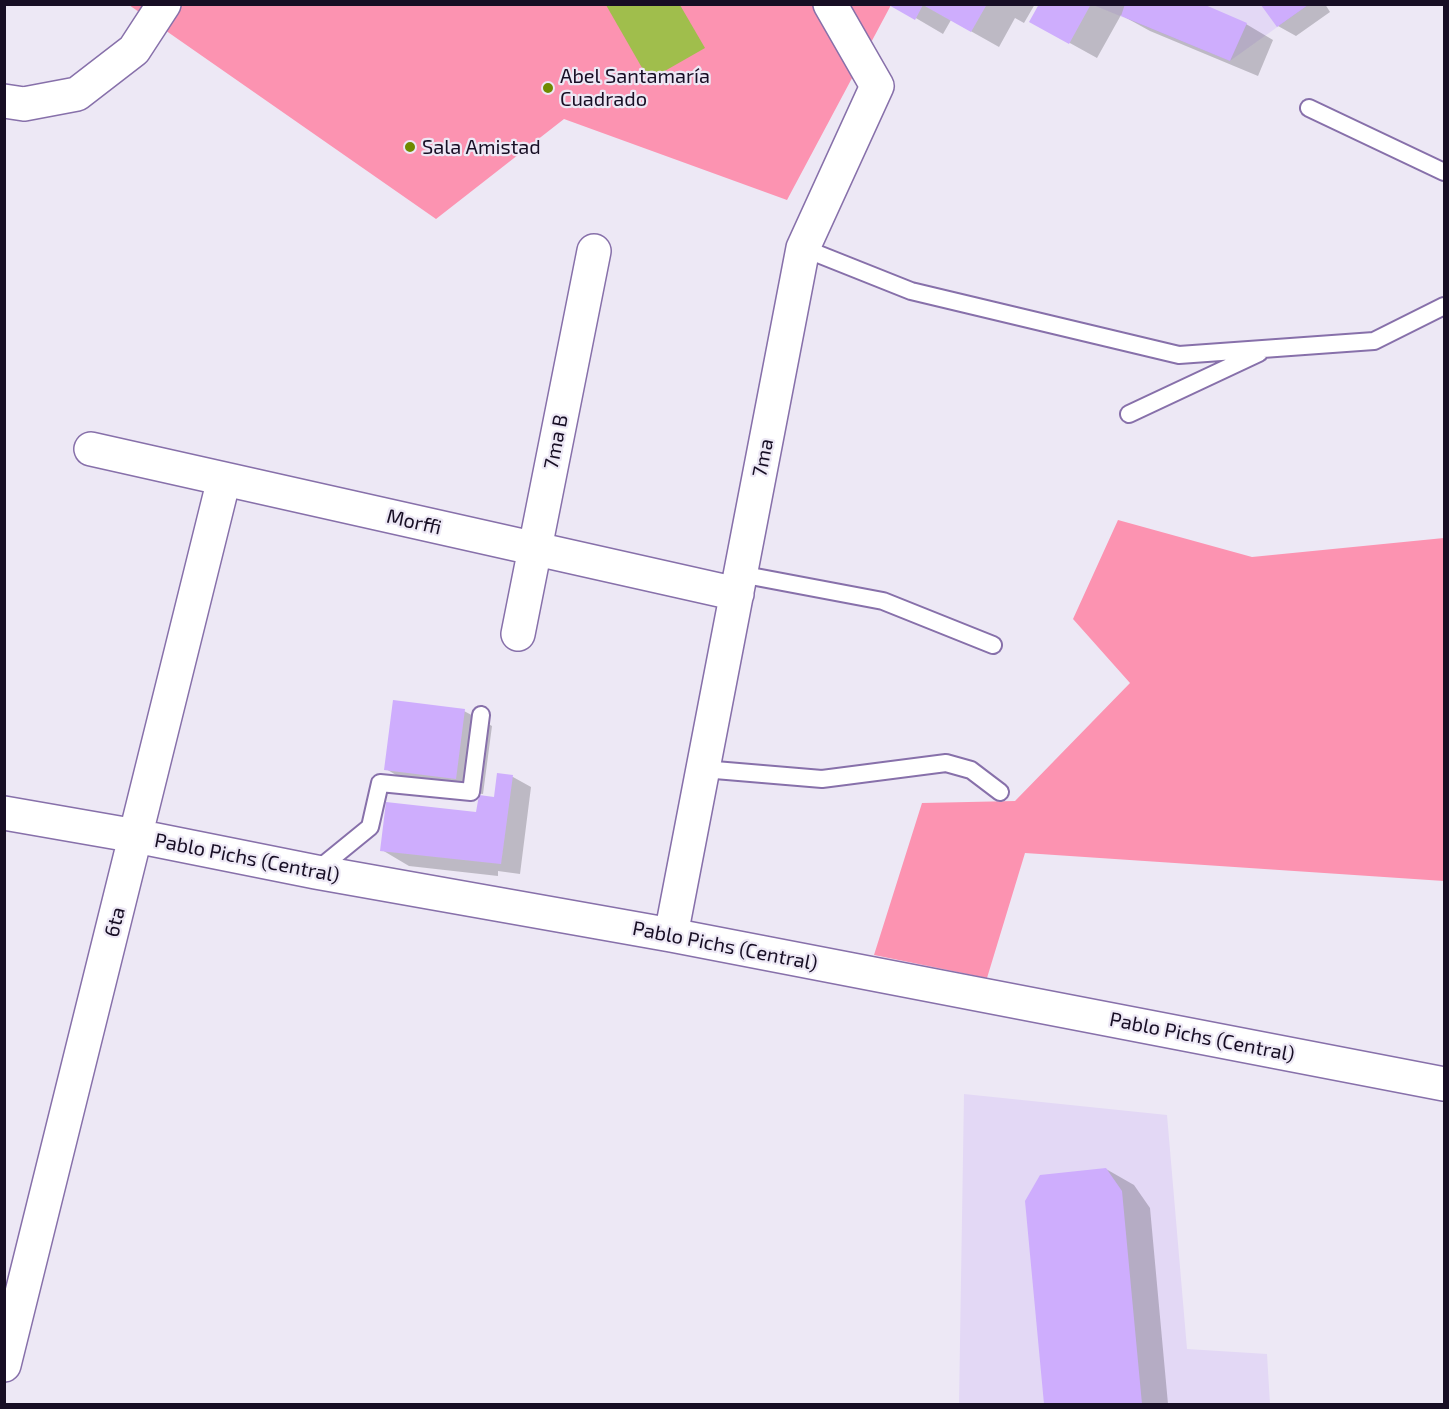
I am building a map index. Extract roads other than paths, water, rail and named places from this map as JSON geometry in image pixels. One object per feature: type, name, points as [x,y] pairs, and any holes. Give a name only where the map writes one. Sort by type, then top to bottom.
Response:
[{"type":"street","points":[[4,101],[24,104],[77,94],[134,50],[164,4]]},
{"type":"street","name":"7ma","points":[[671,935],[803,248],[877,86],[830,4]]},
{"type":"street","name":"7ma B","points":[[518,634],[594,251]]},
{"type":"street","name":"Morffi","points":[[91,449],[535,549],[738,584]]},
{"type":"street","name":"6ta","points":[[4,1365],[224,479]]},
{"type":"street","name":"Pablo Pichs (Central)","points":[[4,813],[136,836],[316,872],[671,935],[1444,1084]]},
{"type":"lane","points":[[1309,108],[1444,172]]},
{"type":"lane","points":[[803,248],[911,291],[1179,355],[1374,341],[1444,306]]},
{"type":"lane","points":[[1129,414],[1268,349]]},
{"type":"lane","points":[[738,584],[883,601],[993,645]]},
{"type":"lane","points":[[316,872],[370,827],[380,783],[471,792],[481,715]]},
{"type":"lane","points":[[703,769],[822,779],[946,763],[971,770],[1000,792]]},
{"type":"place","name":"Abel Santamaría Cuadrado","points":[[548,88]]},
{"type":"place","name":"Sala Amistad","points":[[410,147]]}]
